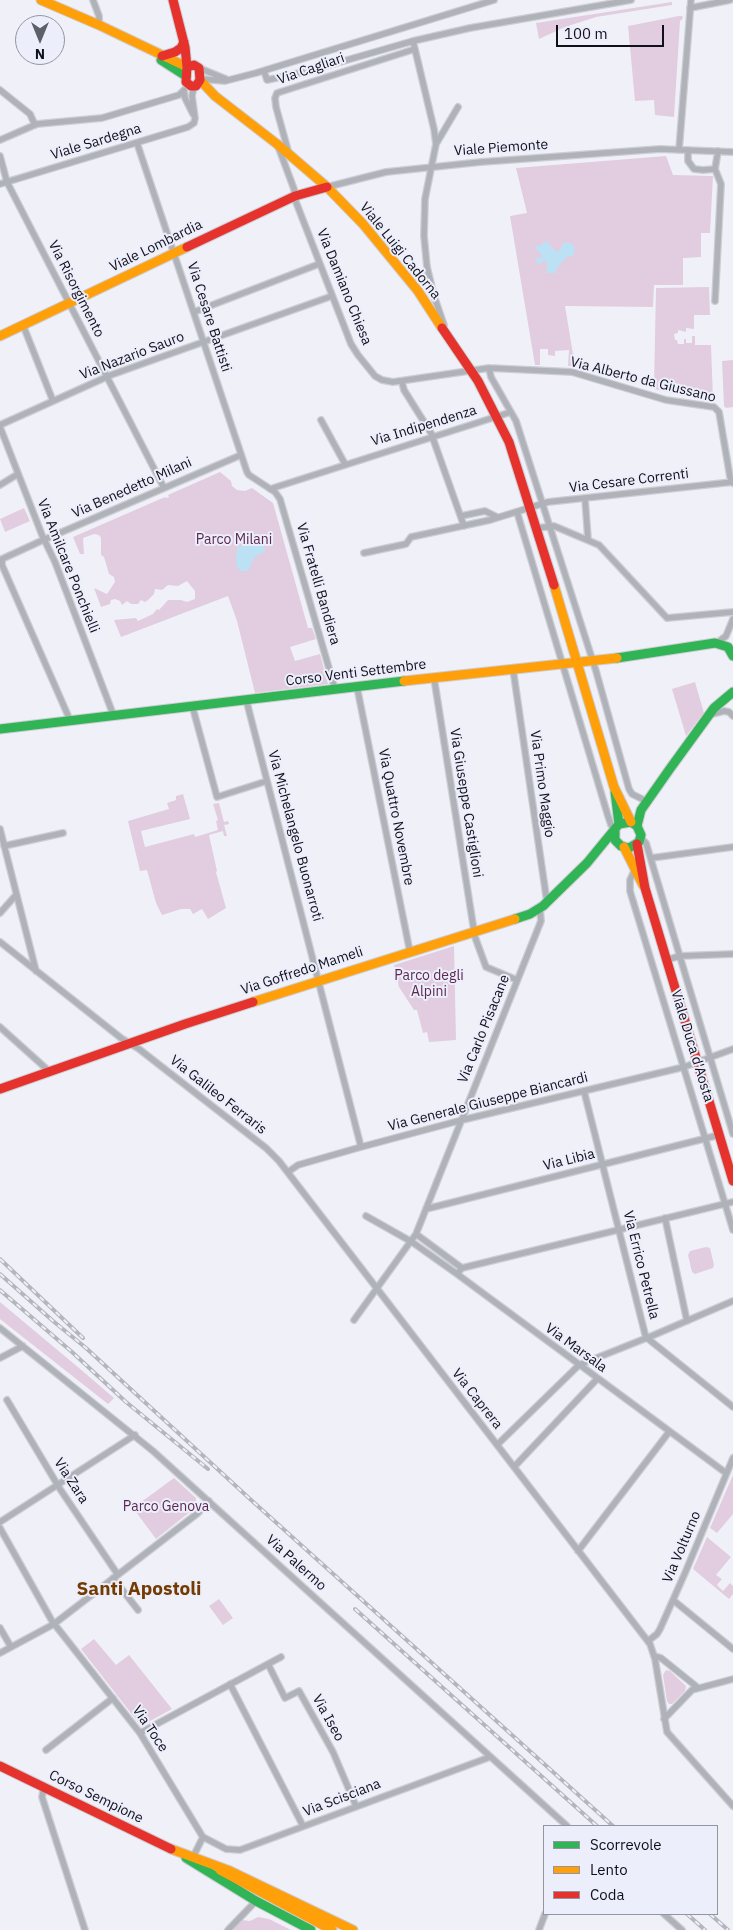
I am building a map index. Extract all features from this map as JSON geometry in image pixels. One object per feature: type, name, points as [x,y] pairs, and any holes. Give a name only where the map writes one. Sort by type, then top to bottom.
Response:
[{"type":"main road","points":[[41,0],[99,25],[191,71]]},
{"type":"main road","points":[[173,0],[191,71],[198,82]]},
{"type":"main road","points":[[160,56],[175,52],[184,44]]},
{"type":"main road","points":[[149,50],[191,71]]},
{"type":"main road","name":"Viale Luigi Cadorna","points":[[191,71],[189,85],[198,82],[278,144],[327,187],[383,247],[418,291],[471,370],[497,417],[516,462],[577,663]]},
{"type":"main road","name":"Viale Lombardia","points":[[0,336],[295,196],[327,187]]},
{"type":"main road","points":[[715,643],[728,647],[733,656]]},
{"type":"main road","name":"Corso Venti Settembre","points":[[0,730],[113,714],[513,669],[592,662],[715,643]]},
{"type":"main road","points":[[577,663],[614,786],[640,832],[639,841],[632,847],[622,847],[614,840],[616,828],[614,786]]},
{"type":"main road","points":[[616,828],[634,824],[646,801],[716,705],[733,692]]},
{"type":"main road","name":"Via Goffredo Mameli","points":[[1,1090],[128,1043],[319,980],[524,916],[543,905],[594,856],[616,828]]},
{"type":"main road","name":"Viale Duca d'Aosta","points":[[639,841],[645,888],[719,1135],[730,1158],[733,1181]]},
{"type":"main road","name":"Via Goffredo Mameli","points":[[594,856],[607,848],[622,847]]},
{"type":"main road","name":"Viale Duca d'Aosta","points":[[622,847],[645,888]]},
{"type":"main road","name":"Corso Sempione","points":[[0,1766],[180,1853],[230,1871],[353,1930]]},
{"type":"main road","name":"Corso Sempione","points":[[180,1853],[203,1869],[311,1930]]},
{"type":"main road","points":[[196,1858],[332,1930]]},
{"type":"street","points":[[93,0],[99,16],[99,25]]},
{"type":"street","points":[[195,118],[192,96],[198,82],[230,80],[264,71],[494,0]]},
{"type":"street","points":[[264,71],[267,80],[309,71],[413,41],[470,28],[631,0]]},
{"type":"street","points":[[679,150],[691,0]]},
{"type":"street","points":[[690,8],[730,0]]},
{"type":"street","points":[[413,41],[436,144]]},
{"type":"street","name":"Via Cagliari","points":[[290,155],[276,107],[275,98],[277,93],[415,49]]},
{"type":"street","points":[[0,140],[35,125],[98,119],[179,95],[184,90],[191,71],[230,80]]},
{"type":"street","points":[[0,90],[30,114],[35,125]]},
{"type":"street","points":[[184,90],[185,98],[195,118]]},
{"type":"street","points":[[446,332],[434,296],[426,261],[424,211],[436,144],[458,107]]},
{"type":"street","name":"Viale Sardegna","points":[[0,184],[188,128],[194,123],[195,118]]},
{"type":"street","name":"Via Cesare Battisti","points":[[137,143],[241,456],[249,475],[270,489]]},
{"type":"street","points":[[278,144],[295,196]]},
{"type":"street","name":"Viale Piemonte","points":[[327,187],[386,172],[431,167],[642,150],[733,152]]},
{"type":"street","points":[[688,150],[688,161],[694,169],[715,169]]},
{"type":"street","points":[[715,301],[722,184],[715,169],[718,152]]},
{"type":"street","name":"Via Risorgimento","points":[[0,156],[8,182],[164,488]]},
{"type":"street","name":"Via Damiano Chiesa","points":[[295,196],[319,264],[351,344],[369,370],[382,380],[402,382],[471,370]]},
{"type":"street","points":[[194,312],[319,264]]},
{"type":"street","name":"Via Nazario Sauro","points":[[0,426],[107,376],[332,296]]},
{"type":"street","points":[[23,325],[53,401]]},
{"type":"street","points":[[490,368],[491,377],[516,421],[592,662],[629,789],[632,794],[646,801]]},
{"type":"street","name":"Via Alberto da Giussano","points":[[471,370],[490,368],[576,373],[666,400],[714,407],[719,412],[733,482]]},
{"type":"street","points":[[402,382],[404,390],[431,433],[464,526]]},
{"type":"street","name":"Via Indipendenza","points":[[270,489],[510,412]]},
{"type":"street","points":[[321,420],[345,464]]},
{"type":"street","name":"Via Amilcare Ponchielli","points":[[0,426],[113,714]]},
{"type":"street","name":"Via Benedetto Milani","points":[[70,720],[1,563],[2,559],[241,456]]},
{"type":"street","points":[[516,462],[528,458]]},
{"type":"street","points":[[0,484],[18,474]]},
{"type":"street","name":"Via Cesare Correnti","points":[[364,553],[406,544],[411,537],[464,526],[531,509],[543,504],[733,482]]},
{"type":"street","name":"Via Fratelli Bandiera","points":[[270,489],[280,499],[335,689]]},
{"type":"street","points":[[585,499],[588,540]]},
{"type":"street","points":[[461,516],[485,511],[496,517]]},
{"type":"street","points":[[518,512],[608,816],[611,825],[616,828]]},
{"type":"street","points":[[537,528],[550,526],[588,540],[603,548],[664,616],[672,619],[733,612]]},
{"type":"street","points":[[715,643],[726,636],[733,619]]},
{"type":"street","name":"Via Primo Maggio","points":[[513,669],[543,905]]},
{"type":"street","name":"Via Giuseppe Castiglioni","points":[[434,678],[474,931],[486,967],[517,980]]},
{"type":"street","name":"Via Quattro Novembre","points":[[357,686],[410,952]]},
{"type":"street","name":"Via Michelangelo Buonarroti","points":[[246,699],[361,1147]]},
{"type":"street","points":[[192,705],[217,797],[267,780]]},
{"type":"street","points":[[706,719],[711,714],[722,711],[729,712],[733,716]]},
{"type":"street","points":[[0,829],[36,972]]},
{"type":"street","points":[[4,846],[63,833]]},
{"type":"street","name":"Viale Duca d'Aosta","points":[[639,841],[646,843],[651,858],[733,1134]]},
{"type":"street","points":[[651,858],[733,847]]},
{"type":"street","name":"Viale Duca d'Aosta","points":[[634,871],[630,880],[630,888],[733,1230]]},
{"type":"street","points":[[0,913],[16,895]]},
{"type":"street","name":"Via Carlo Pisacane","points":[[354,1320],[416,1234],[541,922],[543,905]]},
{"type":"street","name":"Via Galileo Ferraris","points":[[0,942],[36,972],[266,1148],[288,1172]]},
{"type":"street","points":[[14,954],[24,958],[31,954]]},
{"type":"street","points":[[666,960],[680,956],[733,954]]},
{"type":"street","points":[[0,1027],[50,1072]]},
{"type":"street","name":"Via Generale Giuseppe Biancardi","points":[[288,1172],[298,1164],[462,1120],[684,1067],[733,1048]]},
{"type":"street","name":"Via Errico Petrella","points":[[584,1091],[647,1338],[733,1407]]},
{"type":"street","name":"Via Libia","points":[[426,1209],[719,1135]]},
{"type":"street","name":"Via Caprera","points":[[288,1172],[648,1641],[655,1656]]},
{"type":"street","points":[[457,1274],[462,1268],[733,1202]]},
{"type":"street","points":[[366,1216],[412,1242]]},
{"type":"street","points":[[665,1218],[687,1321]]},
{"type":"street","points":[[416,1234],[462,1268]]},
{"type":"street","name":"Via Marsala","points":[[412,1242],[726,1473]]},
{"type":"street","points":[[497,1445],[579,1365],[733,1301]]},
{"type":"street","name":"Via Palermo","points":[[0,1328],[135,1435],[566,1825]]},
{"type":"street","points":[[0,1358],[23,1346]]},
{"type":"street","points":[[514,1467],[597,1379]]},
{"type":"street","name":"Via Zara","points":[[7,1400],[58,1485],[138,1610]]},
{"type":"street","points":[[578,1550],[669,1432]]},
{"type":"street","points":[[0,1522],[135,1435]]},
{"type":"street","name":"Via Volturno","points":[[648,1641],[657,1634],[686,1573],[733,1458]]},
{"type":"street","points":[[0,1653],[54,1624],[198,1513],[209,1501]]},
{"type":"street","name":"Via Toce","points":[[0,1528],[54,1624],[140,1733],[203,1837]]},
{"type":"street","points":[[673,1600],[733,1649]]},
{"type":"street","points":[[0,1628],[11,1647]]},
{"type":"street","points":[[697,1687],[661,1658],[655,1656],[668,1734],[733,1805]]},
{"type":"street","points":[[140,1733],[280,1657]]},
{"type":"street","name":"Via Iseo","points":[[268,1664],[285,1698],[299,1691],[333,1752],[356,1806]]},
{"type":"street","points":[[664,1719],[697,1687],[733,1679]]},
{"type":"street","points":[[230,1684],[304,1826]]},
{"type":"street","points":[[46,1750],[112,1698]]},
{"type":"street","name":"Via Scisciana","points":[[203,1837],[226,1848],[235,1850],[490,1757]]},
{"type":"street","points":[[44,1787],[42,1798],[85,1930]]},
{"type":"street","points":[[196,1858],[203,1837]]},
{"type":"street","points":[[228,1930],[256,1900]]},
{"type":"street","points":[[538,1930],[545,1915]]},
{"type":"street","points":[[665,1915],[682,1930]]},
{"type":"green space","points":[[672,2],[672,5],[596,17],[565,27],[539,39],[536,23]]},
{"type":"green space","points":[[679,16],[683,18],[680,21],[674,117],[655,115],[654,100],[635,101],[628,26]]},
{"type":"green space","points":[[666,156],[673,175],[713,176],[710,233],[701,233],[701,257],[683,258],[683,285],[654,285],[653,307],[565,306],[575,366],[568,366],[569,350],[555,351],[555,356],[548,355],[548,349],[540,349],[540,365],[535,365],[510,216],[527,213],[516,168]]},
{"type":"green space","points":[[709,287],[710,315],[694,315],[694,329],[686,328],[686,332],[678,330],[678,333],[674,334],[678,344],[684,344],[684,339],[686,339],[686,343],[692,343],[692,336],[695,336],[695,345],[711,345],[713,399],[654,389],[656,288]]},
{"type":"green space","points":[[733,360],[733,407],[726,408],[724,406],[722,361]]},
{"type":"green space","name":"Parco Milani","points":[[220,472],[231,481],[232,486],[237,490],[245,491],[252,488],[273,503],[308,628],[312,628],[316,639],[290,647],[295,661],[320,654],[328,684],[255,693],[237,621],[228,596],[121,637],[114,620],[136,618],[138,621],[153,614],[157,609],[159,610],[168,600],[187,602],[195,599],[195,591],[187,581],[178,586],[168,585],[162,590],[155,589],[154,594],[145,602],[141,600],[138,604],[131,604],[127,601],[122,605],[120,601],[115,599],[111,600],[110,604],[101,607],[94,588],[107,594],[115,582],[114,577],[109,574],[104,557],[101,555],[101,538],[99,535],[94,534],[83,538],[84,554],[80,554],[73,537],[165,497],[169,497],[168,495]]},
{"type":"green space","points":[[24,508],[30,521],[5,532],[0,519]]},
{"type":"green space","points":[[695,682],[704,713],[686,736],[672,689]]},
{"type":"green space","points":[[183,794],[190,819],[141,831],[145,847],[194,834],[195,837],[218,830],[216,821],[218,820],[213,804],[219,803],[224,822],[228,821],[229,824],[224,825],[227,836],[224,836],[223,831],[209,835],[216,872],[226,908],[208,919],[202,909],[193,914],[190,909],[181,909],[162,915],[156,903],[147,870],[140,871],[128,821],[169,809],[167,803],[176,800],[176,796]]},
{"type":"green space","name":"Parco degli Alpini","points":[[454,946],[456,1040],[429,1042],[427,1032],[423,1033],[417,1010],[414,1010],[399,987],[394,965]]},
{"type":"green space","points":[[706,1247],[710,1248],[713,1268],[695,1274],[692,1272],[688,1255],[690,1251]]},
{"type":"green space","points":[[0,1302],[114,1398],[108,1404],[0,1319]]},
{"type":"green space","points":[[733,1475],[733,1514],[717,1533],[710,1528]]},
{"type":"green space","name":"Parco Genova","points":[[174,1478],[196,1498],[196,1507],[156,1539],[133,1508]]},
{"type":"green space","points":[[707,1537],[731,1557],[716,1575],[722,1579],[717,1585],[723,1591],[730,1583],[733,1586],[733,1594],[729,1599],[693,1569]]},
{"type":"green space","points":[[219,1599],[233,1618],[223,1625],[209,1606]]},
{"type":"green space","points":[[94,1639],[116,1665],[129,1655],[172,1709],[141,1726],[81,1649]]},
{"type":"green space","points":[[666,1670],[670,1671],[686,1686],[685,1691],[672,1704],[669,1704],[667,1701],[663,1675]]},
{"type":"green space","points":[[258,1917],[269,1919],[291,1930],[232,1930],[242,1920],[250,1921]]},
{"type":"water","points":[[546,241],[557,252],[561,249],[562,244],[566,242],[572,244],[575,249],[573,256],[568,256],[556,269],[556,273],[547,273],[547,263],[544,260],[540,264],[535,262],[537,258],[543,257],[535,246],[540,246]]},
{"type":"water","points":[[256,539],[264,542],[265,551],[254,558],[248,571],[240,571],[236,565],[237,547],[247,545]]},
{"type":"railway","points":[[0,1259],[83,1338]]},
{"type":"railway","points":[[0,1274],[86,1348],[250,1499],[612,1825]]},
{"type":"railway","points":[[0,1290],[126,1402],[208,1469]]},
{"type":"railway","points":[[355,1609],[596,1825]]},
{"type":"railway","points":[[688,1915],[705,1930]]},
{"type":"railway","points":[[711,1915],[728,1930]]},
{"type":"traffic: fast","points":[[161,60],[186,76]]},
{"type":"traffic: fast","points":[[617,658],[715,643],[728,647],[733,656]]},
{"type":"traffic: fast","points":[[0,729],[404,681]]},
{"type":"traffic: fast","points":[[637,826],[641,810],[669,770],[714,708],[733,692]]},
{"type":"traffic: fast","points":[[615,792],[619,824]]},
{"type":"traffic: fast","points":[[515,919],[530,914],[543,906],[587,863],[619,824],[631,822],[637,826],[641,835],[639,842],[629,848],[621,846],[615,840],[615,831]]},
{"type":"traffic: fast","points":[[186,1858],[256,1901],[311,1930]]},
{"type":"traffic: slow","points":[[41,0],[187,67]]},
{"type":"traffic: slow","points":[[200,80],[215,96],[277,144],[327,187],[363,224],[418,291],[442,328]]},
{"type":"traffic: slow","points":[[0,336],[187,247]]},
{"type":"traffic: slow","points":[[554,585],[614,787],[631,822]]},
{"type":"traffic: slow","points":[[404,681],[617,658]]},
{"type":"traffic: slow","points":[[624,847],[643,885]]},
{"type":"traffic: slow","points":[[253,1002],[515,919]]},
{"type":"traffic: slow","points":[[171,1849],[230,1871],[353,1930]]},
{"type":"traffic: slow","points":[[220,1870],[332,1930]]},
{"type":"traffic: jam","points":[[173,0],[185,47],[186,82],[191,86],[196,86],[200,80],[199,68],[194,65],[187,67]]},
{"type":"traffic: jam","points":[[162,56],[175,52],[181,48],[184,42]]},
{"type":"traffic: jam","points":[[187,247],[295,196],[327,187]]},
{"type":"traffic: jam","points":[[442,328],[478,381],[509,442],[554,585]]},
{"type":"traffic: jam","points":[[637,844],[645,888],[733,1181]]},
{"type":"traffic: jam","points":[[0,1089],[253,1002]]},
{"type":"traffic: jam","points":[[0,1766],[171,1849]]},
{"type":"district","name":"Santi Apostoli","points":[[139,1590]]}]
